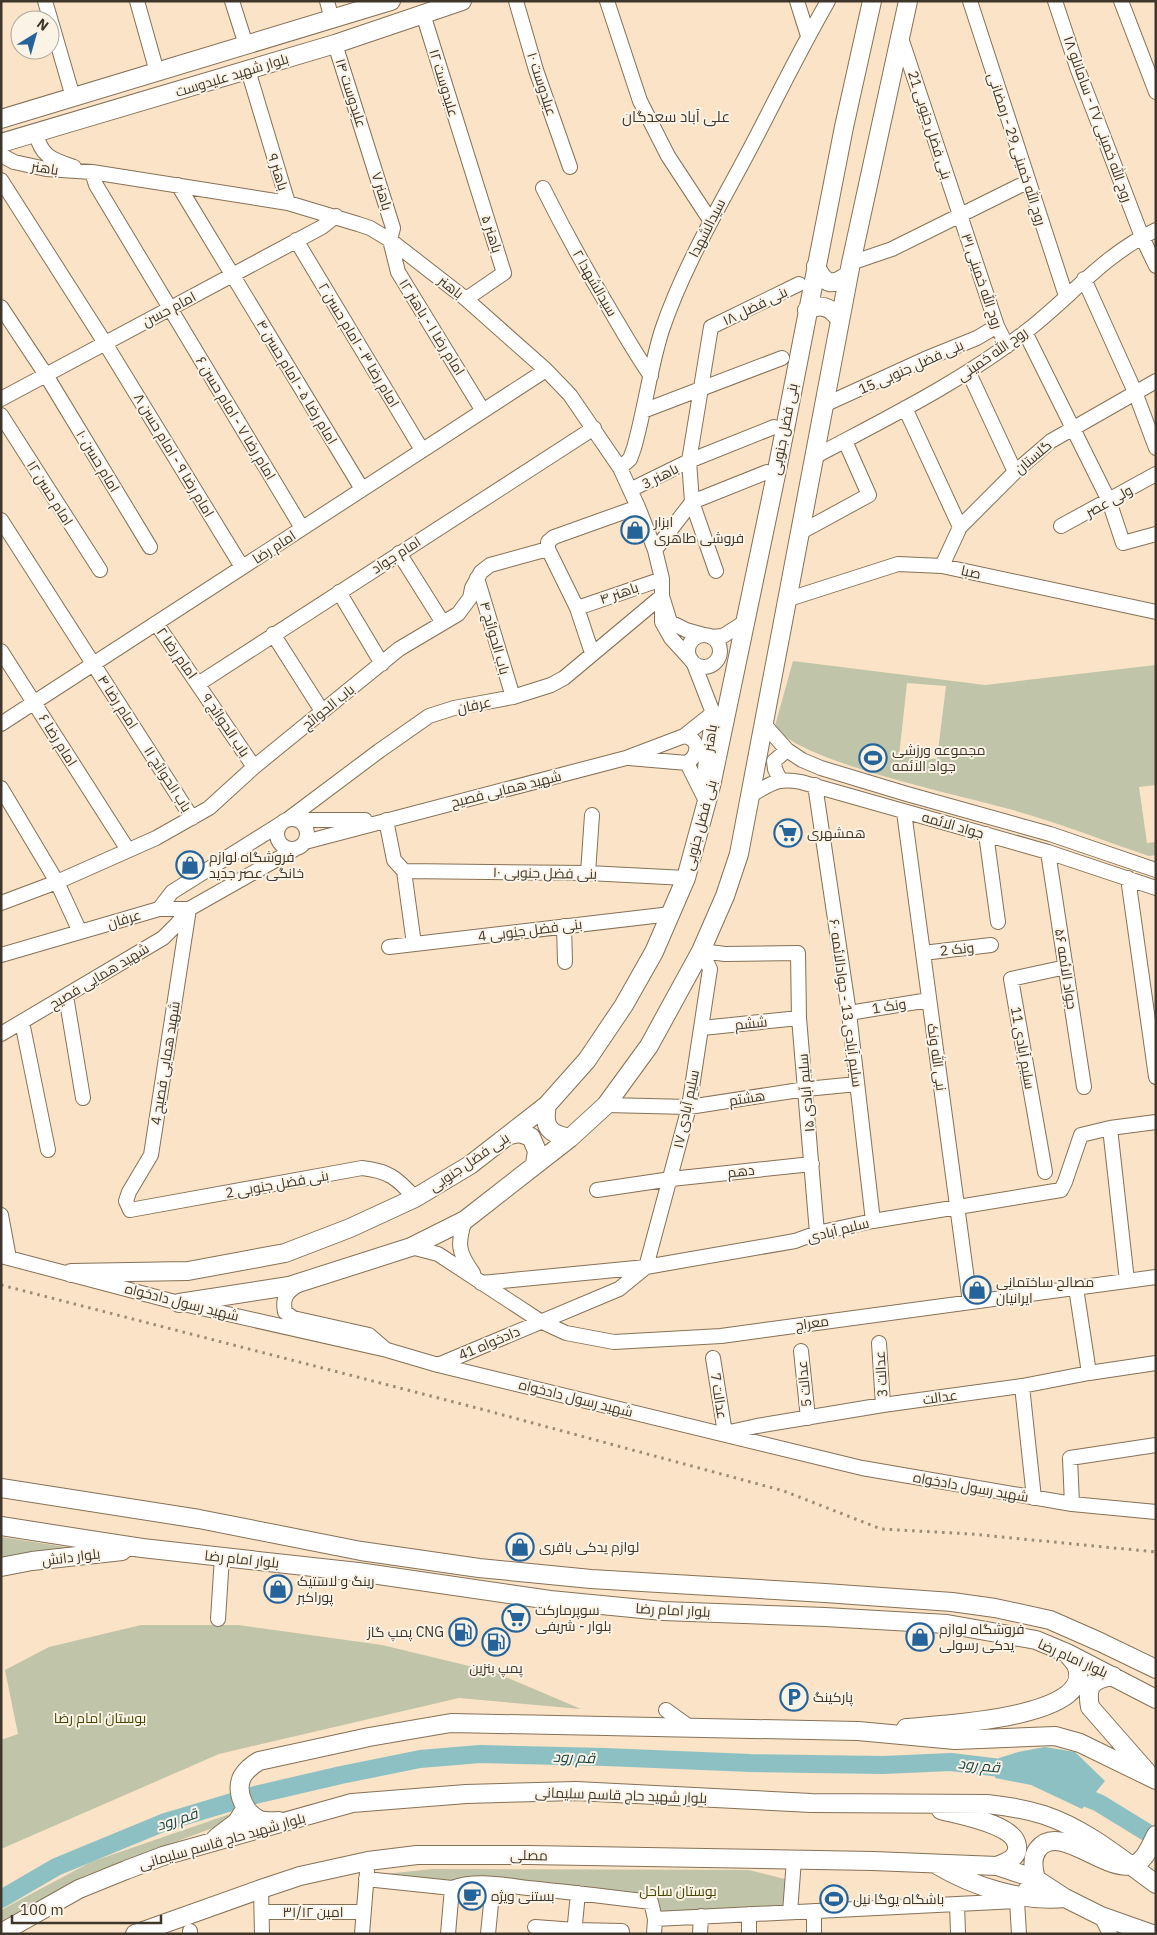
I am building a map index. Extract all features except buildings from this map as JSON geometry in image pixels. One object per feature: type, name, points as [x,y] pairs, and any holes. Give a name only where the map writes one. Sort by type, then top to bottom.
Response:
[{"type":"main road","name":"بلوار شهید علیدوست","points":[[1,119],[391,1]]},
{"type":"main road","name":"بنی فضل جنوبی","points":[[70,1273],[188,1271],[285,1253],[350,1228],[414,1198],[470,1165],[547,1105],[588,1060],[624,1005],[654,952],[686,878],[708,793],[745,622],[844,127],[872,1]]},
{"type":"main road","points":[[179,1303],[304,1282],[411,1248],[465,1220],[570,1138],[606,1105],[649,1046],[701,950],[725,896],[740,854],[850,269],[908,1]]},
{"type":"main road","name":"بلوار شهید علیدوست","points":[[1,143],[334,44],[457,2]]},
{"type":"main road","points":[[816,266],[820,276],[827,282],[836,282],[850,269]]},
{"type":"main road","points":[[807,310],[820,306],[828,308],[835,312],[840,320]]},
{"type":"main road","points":[[547,1105],[545,1122],[549,1128],[560,1137],[570,1138]]},
{"type":"main road","points":[[510,1135],[520,1133],[530,1137],[537,1151],[535,1164]]},
{"type":"main road","name":"بلوار امام رضا","points":[[1,1488],[235,1525],[361,1550],[479,1568],[591,1579],[952,1602],[995,1608],[1050,1620],[1156,1669]]},
{"type":"main road","name":"بلوار امام رضا","points":[[1,1526],[142,1548],[358,1572],[550,1600],[634,1608],[947,1624],[1036,1640],[1067,1653],[1156,1699]]},
{"type":"main road","name":"بلوار دانش","points":[[1,1567],[32,1561],[142,1548]]},
{"type":"main road","points":[[868,1732],[989,1720],[1043,1708],[1056,1703],[1071,1692],[1076,1683],[1076,1665],[1067,1653]]},
{"type":"main road","points":[[1113,1676],[1100,1678],[1091,1686],[1088,1695],[1090,1707],[1131,1752],[1154,1781]]},
{"type":"main road","points":[[205,1845],[231,1828],[242,1817],[245,1810],[240,1789],[241,1780],[250,1767],[259,1761],[370,1737],[451,1723],[868,1732],[955,1740],[1055,1736],[1080,1743],[1154,1781]]},
{"type":"main road","name":"بلوار شهید حاج قاسم سلیمانی","points":[[1,1933],[97,1881],[163,1856],[352,1803],[466,1794],[576,1791],[811,1803],[987,1804],[1012,1807],[1044,1815],[1075,1828],[1156,1884]]},
{"type":"main road","points":[[918,1804],[996,1825],[1010,1833],[1017,1841],[1018,1850],[1014,1857],[997,1866]]},
{"type":"main road","points":[[245,1810],[259,1820],[267,1822],[292,1820]]},
{"type":"main road","points":[[1020,1899],[1036,1879],[1033,1862],[1036,1852],[1048,1841],[1074,1845],[1113,1864],[1131,1865],[1139,1862],[1156,1836]]},
{"type":"main road","name":"مصلی","points":[[135,1934],[300,1876],[368,1861],[417,1855],[794,1860],[997,1866],[1036,1879],[1065,1898],[1101,1916],[1152,1934]]},
{"type":"main road","points":[[934,1863],[954,1875],[1020,1899],[1065,1898]]},
{"type":"street","points":[[137,1],[157,72]]},
{"type":"street","points":[[232,1],[246,45]]},
{"type":"street","points":[[327,1],[332,20]]},
{"type":"street","name":"عیلدوست ۱۰","points":[[516,1],[536,70],[570,167]]},
{"type":"street","points":[[607,1],[640,101],[668,156],[710,220]]},
{"type":"street","points":[[798,1],[808,36]]},
{"type":"street","name":"سیدالشهدا","points":[[620,468],[630,459],[634,448],[662,332],[676,294],[710,220],[828,1]]},
{"type":"street","name":"روح الله خمینی 29 - رمضانی","points":[[970,1],[1027,182],[1066,296]]},
{"type":"street","name":"روح الله خمینی ۲۷ - سامانلو ۱۸","points":[[1055,1],[1078,70],[1142,237],[1156,266]]},
{"type":"street","points":[[1121,1],[1156,92]]},
{"type":"street","points":[[46,5],[73,97]]},
{"type":"street","name":"علیدوست ۱۲","points":[[423,14],[465,151]]},
{"type":"street","name":"بنی فضل جنوبی 21","points":[[900,35],[960,215]]},
{"type":"street","name":"علیدوست ۱۴","points":[[334,44],[367,142]]},
{"type":"street","name":"باهنر ۹","points":[[248,70],[288,203]]},
{"type":"street","name":"باهنر","points":[[36,133],[43,153],[50,158],[92,172]]},
{"type":"street","name":"باهنر ۷","points":[[367,142],[393,228],[390,240]]},
{"type":"street","name":"باهنر ۵","points":[[465,151],[504,273],[466,298]]},
{"type":"street","name":"باهنر","points":[[1,155],[14,162],[46,169],[92,172],[288,203],[336,216],[370,228],[390,240],[466,298],[546,370],[570,395],[620,468],[655,550],[662,579],[662,622],[671,638],[693,663],[714,713],[705,768],[708,793]]},
{"type":"street","name":"امام رضا ۷ - امام حسن ۶","points":[[92,172],[96,185],[302,528]]},
{"type":"street","name":"امام رضا ۹ - امام حسن ۸","points":[[1,180],[105,343],[242,567]]},
{"type":"street","points":[[850,269],[1027,182]]},
{"type":"street","name":"امام رضا ۵ - امام حسن ۴","points":[[178,185],[362,489]]},
{"type":"street","name":"سیدالشهدا ۲","points":[[544,188],[560,223],[589,274],[651,376]]},
{"type":"street","name":"روح الله خمینی ۳۱","points":[[960,215],[997,326],[1006,346]]},
{"type":"street","name":"امام حسن","points":[[1,399],[322,227],[336,216]]},
{"type":"street","name":"روح الله خمینی","points":[[814,457],[969,372],[1026,332],[1084,279],[1142,237],[1156,230]]},
{"type":"street","name":"امام رضا ۳ - امام حسن ۲","points":[[296,240],[422,450]]},
{"type":"street","name":"امام رضا ۱ - باهنر ۱۲","points":[[390,240],[398,272],[483,411]]},
{"type":"street","points":[[1084,279],[1135,392],[1156,448]]},
{"type":"street","name":"بنی فضل ۱۸","points":[[701,390],[711,327],[799,284]]},
{"type":"street","name":"امام حسن ۱۰","points":[[1,307],[46,375],[150,547]]},
{"type":"street","name":"بنی فضل جنوبی 15","points":[[824,405],[925,359],[977,338],[997,326]]},
{"type":"street","points":[[1026,332],[1109,501],[1123,543],[1156,534]]},
{"type":"street","points":[[643,411],[782,358]]},
{"type":"street","name":"امام رضا","points":[[1,724],[546,370]]},
{"type":"street","points":[[969,372],[1015,472]]},
{"type":"street","name":"گلستان","points":[[942,566],[960,527],[1015,472],[1051,441],[1156,381]]},
{"type":"street","points":[[701,390],[689,461],[692,502],[716,571]]},
{"type":"street","points":[[905,408],[960,527]]},
{"type":"street","name":"امام حسن ۱۲","points":[[1,415],[100,570]]},
{"type":"street","name":"باهنر 3","points":[[630,490],[689,461],[774,427]]},
{"type":"street","name":"امام جواد","points":[[198,684],[594,428]]},
{"type":"street","points":[[801,532],[869,495],[845,441]]},
{"type":"street","points":[[655,550],[692,502],[767,472]]},
{"type":"street","name":"ولی عصر","points":[[1061,526],[1156,474]]},
{"type":"street","points":[[592,653],[577,608],[548,549],[548,542],[554,536],[638,507]]},
{"type":"street","name":"امام رضا ۴","points":[[1,520],[143,741]]},
{"type":"street","name":"باب الحوائج","points":[[1,904],[57,882],[156,838],[209,808],[254,767],[399,649],[458,614],[470,598],[481,572],[490,565],[548,549]]},
{"type":"street","points":[[399,553],[443,623]]},
{"type":"street","name":"صبا","points":[[788,600],[898,564],[942,566],[1156,612]]},
{"type":"street","name":"باب الحوائج ۴","points":[[478,578],[513,697]]},
{"type":"street","name":"باهنر ۴","points":[[577,608],[662,579]]},
{"type":"street","points":[[339,592],[382,664]]},
{"type":"street","name":"باهنر","points":[[662,596],[670,622],[686,630],[708,636]]},
{"type":"street","name":"عرفان","points":[[1,955],[159,909],[172,892],[289,821],[379,751],[429,716],[454,708],[513,697],[551,685],[564,678],[662,596]]},
{"type":"street","points":[[708,636],[719,646],[720,651],[716,662],[705,667],[693,663],[689,656],[690,644],[693,639],[708,636],[723,636],[745,622]]},
{"type":"street","name":"امام رضا ۲","points":[[156,623],[198,684]]},
{"type":"street","points":[[273,634],[322,711]]},
{"type":"street","name":"امام رضا ۶","points":[[1,651],[128,850]]},
{"type":"street","name":"باب الحوائج ۹","points":[[198,684],[254,767]]},
{"type":"street","name":"شهید همایی فصیح","points":[[1,1034],[163,938],[189,910],[300,845],[386,820],[626,758],[684,736],[714,713]]},
{"type":"street","name":"جواد الائمه","points":[[764,723],[787,750],[802,760],[821,768],[1050,834],[1156,870]]},
{"type":"street","points":[[684,736],[691,737],[695,741],[697,746],[694,756],[687,764],[708,793]]},
{"type":"street","name":"باب الحوائج ۱۱","points":[[143,741],[192,818]]},
{"type":"street","points":[[751,795],[780,780],[774,761],[787,750]]},
{"type":"street","name":"شهید همایی فصیح","points":[[626,758],[687,764]]},
{"type":"street","name":"جواد الائمه","points":[[780,780],[788,779],[815,786],[986,834],[1048,852],[1156,888]]},
{"type":"street","name":"سلیم آبادی 13 - جوادالائمه ۶۰","points":[[815,786],[849,1013],[873,1222]]},
{"type":"street","points":[[1,788],[57,882],[80,932]]},
{"type":"street","name":"نبی الله ونک","points":[[904,812],[970,1302]]},
{"type":"street","points":[[588,873],[592,814]]},
{"type":"street","points":[[386,820],[394,860],[404,871],[414,944]]},
{"type":"street","name":"شهید همایی فصیح","points":[[289,821],[386,820]]},
{"type":"street","points":[[289,821],[305,827],[307,832],[300,845],[287,848],[278,839],[278,830],[289,821]]},
{"type":"street","points":[[986,834],[998,922]]},
{"type":"street","name":"جواد الائمه ۵۶","points":[[1048,852],[1084,1087]]},
{"type":"street","name":"بنی فضل جنوبی ۱۰","points":[[404,871],[588,873],[686,878]]},
{"type":"street","points":[[1128,878],[1156,1077]]},
{"type":"street","points":[[159,909],[189,910]]},
{"type":"street","name":"شهید همایی فصیح 4","points":[[130,1210],[126,1202],[129,1192],[151,1155],[189,910]]},
{"type":"street","name":"بنی فضل جنوبی 4","points":[[389,947],[671,914]]},
{"type":"street","points":[[564,926],[565,962]]},
{"type":"street","name":"ونک 2","points":[[923,953],[990,945]]},
{"type":"street","name":"سلیم آبادی ۱۵","points":[[701,950],[724,954],[798,953],[799,1018],[818,1233]]},
{"type":"street","name":"سلیم آبادی ۱۷","points":[[646,1267],[689,1107],[710,969],[701,950]]},
{"type":"street","name":"سلیم آبادی 11","points":[[1045,1172],[1011,979],[1066,967]]},
{"type":"street","points":[[66,996],[83,1098]]},
{"type":"street","name":"ونک 1","points":[[849,1013],[930,1000]]},
{"type":"street","name":"ششم","points":[[702,1028],[799,1018]]},
{"type":"street","points":[[22,1022],[48,1150]]},
{"type":"street","name":"هشتم","points":[[606,1105],[689,1107],[806,1089],[857,1084]]},
{"type":"street","name":"سلیم آبادی","points":[[481,1283],[646,1267],[795,1241],[818,1233],[873,1222],[1061,1190],[1066,1182],[1081,1135],[1110,1128],[1156,1122]]},
{"type":"street","points":[[1110,1128],[1127,1281]]},
{"type":"street","name":"دهم","points":[[597,1190],[671,1179],[812,1164]]},
{"type":"street","name":"بنی فضل جنوبی 2","points":[[130,1210],[362,1168],[378,1170],[389,1174],[401,1182],[414,1198]]},
{"type":"street","points":[[1,1215],[5,1257]]},
{"type":"street","name":"معراج","points":[[465,1220],[459,1238],[462,1257],[481,1283]]},
{"type":"street","name":"معراج","points":[[411,1248],[438,1254],[540,1321],[566,1333],[614,1342],[721,1336],[1156,1277]]},
{"type":"street","name":"شهید رسول دادخواه","points":[[5,1257],[179,1303],[387,1350],[438,1365],[862,1468],[1072,1504],[1156,1512]]},
{"type":"street","name":"دادخواه 41","points":[[438,1365],[619,1289],[646,1267]]},
{"type":"street","points":[[304,1282],[288,1291],[283,1302],[285,1312],[293,1318],[369,1335],[387,1350]]},
{"type":"street","points":[[1076,1288],[1089,1373]]},
{"type":"street","name":"عدالت 3","points":[[879,1343],[883,1405]]},
{"type":"street","name":"عدالت 5","points":[[801,1351],[808,1418]]},
{"type":"street","name":"عدالت 7","points":[[713,1358],[725,1434]]},
{"type":"street","name":"عدالت","points":[[725,1434],[883,1405],[1022,1386],[1156,1363]]},
{"type":"street","points":[[1022,1386],[1034,1498]]},
{"type":"street","points":[[1072,1504],[1070,1458],[1156,1445]]},
{"type":"street","points":[[218,1619],[222,1557]]},
{"type":"street","points":[[666,1710],[691,1728]]},
{"type":"street","points":[[790,1912],[794,1860]]},
{"type":"street","points":[[362,1934],[368,1861]]},
{"type":"street","points":[[366,1879],[452,1888],[464,1883],[493,1884],[651,1902],[655,1918],[654,1934]]},
{"type":"street","points":[[488,1934],[493,1884]]},
{"type":"street","points":[[448,1934],[452,1888]]},
{"type":"street","points":[[261,1889],[262,1934]]},
{"type":"street","points":[[574,1932],[578,1893]]},
{"type":"street","points":[[655,1918],[958,1904],[1020,1899],[1019,1934]]},
{"type":"street","points":[[958,1904],[958,1933]]},
{"type":"street","points":[[814,1911],[814,1934]]},
{"type":"street","name":"امین ۳۱/۱۲","points":[[262,1912],[363,1912]]},
{"type":"street","points":[[749,1914],[749,1934]]},
{"type":"street","points":[[700,1934],[701,1916]]},
{"type":"street","points":[[1101,1916],[1110,1934]]},
{"type":"street","points":[[535,1927],[574,1932],[622,1931]]},
{"type":"green space","points":[[793,661],[985,685],[1156,665],[1156,785],[1139,787],[1147,843],[1156,842],[1156,855],[1149,856],[1027,814],[883,776],[846,764],[814,752],[789,739],[775,726]],"holes":[[[907,683],[946,686],[937,759],[899,756]]]},
{"type":"green space","points":[[1,1537],[79,1549],[1,1559]]},
{"type":"green space","name":"بوستان امام رضا","points":[[141,1625],[238,1625],[382,1645],[494,1672],[581,1709],[459,1698],[219,1754],[1,1849],[1,1740],[18,1734],[5,1670],[49,1647]]},
{"type":"green space","points":[[230,1814],[229,1822],[86,1875],[1,1921],[1,1910],[91,1862]]},
{"type":"green space","name":"بوستان ساحل","points":[[433,1869],[749,1870],[785,1879],[785,1905],[661,1915],[657,1897],[498,1881],[447,1884],[375,1875]]},
{"type":"water","points":[[1045,1747],[1075,1752],[1105,1781],[1082,1809],[1031,1785],[995,1778],[999,1758]]},
{"type":"waterway","name":"قم رود","points":[[1,1899],[56,1867],[165,1822],[255,1795],[420,1759],[480,1754],[750,1763],[883,1765],[951,1762],[1009,1769],[1019,1772]]},
{"type":"waterway","name":"قم رود","points":[[1069,1791],[1099,1803],[1156,1838]]},
{"type":"railway","points":[[1,1285],[481,1409],[784,1491],[881,1529],[971,1534],[1156,1552]]},
{"type":"place","name":"ابزار فروشی طاهری","points":[[635,530]]},
{"type":"place","name":"مجموعه ورزشی جواد الائمه","points":[[873,758]]},
{"type":"place","name":"همشهری","points":[[788,833]]},
{"type":"place","name":"فروشگاه لوازم خانگی عصر جدید","points":[[190,865]]},
{"type":"place","name":"مصالح ساختمانی ایرانیان","points":[[977,1290]]},
{"type":"place","name":"لوازم یدکی باقری","points":[[520,1547]]},
{"type":"place","name":"رینگ و لاستیک پوراکبر","points":[[278,1589]]},
{"type":"place","name":"سوپرمارکت بلوار - شریفی","points":[[516,1618]]},
{"type":"place","name":"پمپ گاز CNG","points":[[463,1632]]},
{"type":"place","name":"فروشگاه لوازم یدکی رسولی","points":[[920,1637]]},
{"type":"place","name":"پمپ بنزین","points":[[496,1642]]},
{"type":"place","name":"پارکینگ","points":[[794,1697]]},
{"type":"place","name":"بستنی ویژه","points":[[472,1896]]},
{"type":"place","name":"باشگاه یوگا نیل","points":[[834,1899]]},
{"type":"district","name":"علی آباد سعدگان","points":[[676,116]]}]
